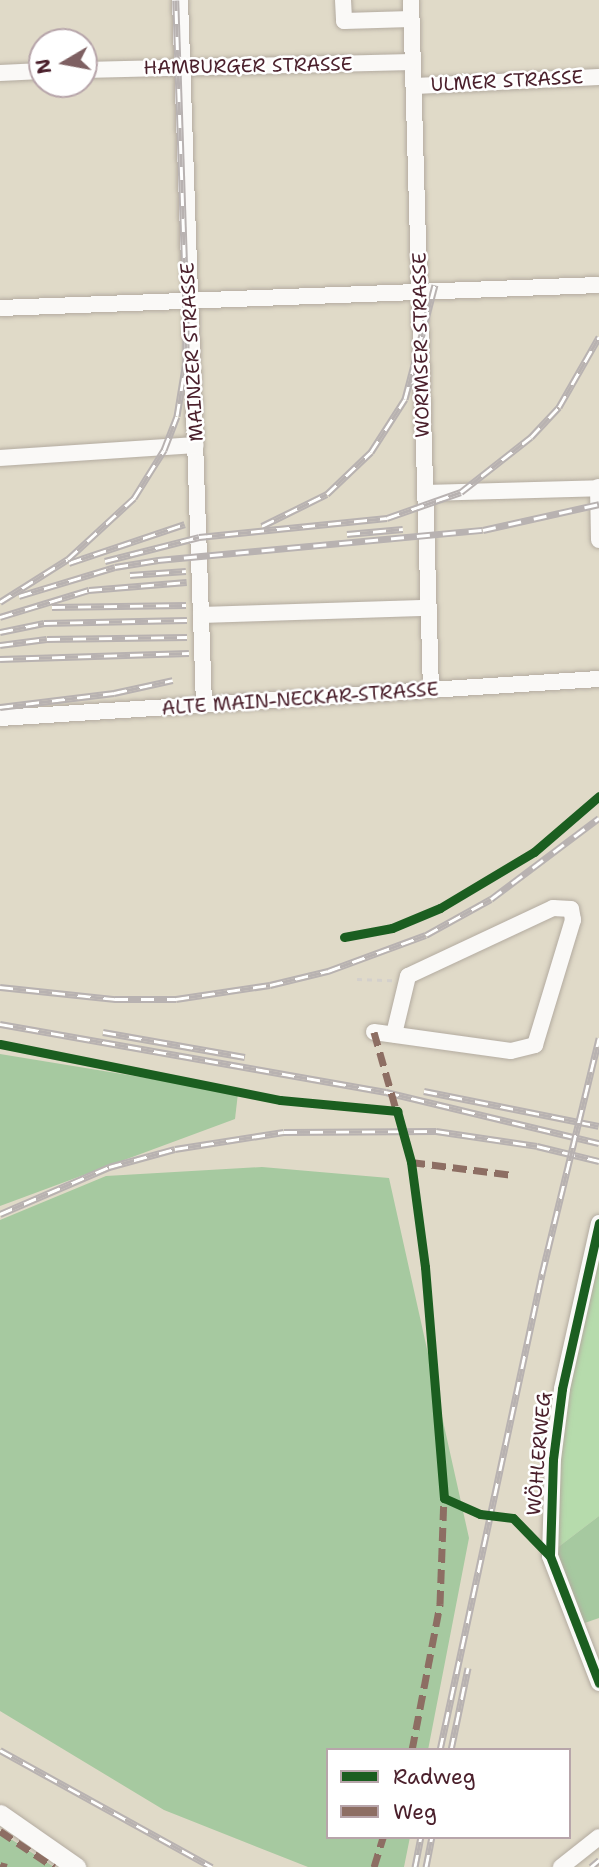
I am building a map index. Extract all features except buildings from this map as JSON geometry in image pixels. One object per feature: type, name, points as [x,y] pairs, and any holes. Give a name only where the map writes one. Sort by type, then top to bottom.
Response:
[{"type":"main road","points":[[0,1814],[76,1867]]},
{"type":"street","name":"MAINZER STRASSE","points":[[180,0],[204,705]]},
{"type":"street","points":[[343,0],[344,21],[411,19]]},
{"type":"street","name":"WORMSER STRASSE","points":[[411,0],[431,690]]},
{"type":"street","name":"HAMBURGER STRASSE","points":[[98,70],[412,62]]},
{"type":"street","points":[[0,73],[28,72]]},
{"type":"street","name":"ULMER STRASSE","points":[[415,86],[599,77]]},
{"type":"street","points":[[0,308],[189,304],[599,285]]},
{"type":"street","points":[[0,458],[196,445]]},
{"type":"street","points":[[425,493],[599,488],[599,540]]},
{"type":"street","points":[[201,615],[429,608]]},
{"type":"street","name":"ALTE MAIN-NECKAR-STRASSE","points":[[0,718],[599,679]]},
{"type":"street","points":[[374,1032],[512,1051],[535,1045],[573,920],[570,909],[553,908],[406,980],[394,1034]]},
{"type":"street","name":"WÖHLERWEG","points":[[599,1223],[562,1390],[553,1460],[550,1556],[599,1683]]},
{"type":"street","points":[[561,1867],[599,1837]]},
{"type":"path","points":[[357,979],[406,980]]},
{"type":"green space","points":[[0,1054],[238,1093],[235,1119],[0,1206]]},
{"type":"green space","points":[[262,1167],[389,1178],[469,1538],[428,1748],[326,1748],[326,1839],[410,1839],[404,1867],[308,1867],[164,1810],[0,1711],[0,1220],[106,1176]]},
{"type":"green space","points":[[599,1259],[599,1516],[557,1548],[554,1523],[563,1410]]},
{"type":"green space","points":[[599,1516],[599,1618],[576,1626],[562,1588],[557,1548]]},
{"type":"green space","points":[[0,1832],[54,1867],[0,1867]]},
{"type":"railway","points":[[0,602],[68,559],[134,498],[164,450],[177,416],[186,361],[186,309],[176,0]]},
{"type":"railway","points":[[262,526],[327,494],[371,452],[405,399],[435,285]]},
{"type":"railway","points":[[105,561],[199,537],[387,518],[461,492],[531,437],[559,407],[599,337]]},
{"type":"railway","points":[[19,596],[115,567],[158,560],[483,530],[599,504]]},
{"type":"railway","points":[[69,563],[185,524]]},
{"type":"railway","points":[[347,534],[403,529]]},
{"type":"railway","points":[[130,575],[186,571]]},
{"type":"railway","points":[[0,617],[89,590],[187,582]]},
{"type":"railway","points":[[52,607],[186,605]]},
{"type":"railway","points":[[0,632],[44,623],[187,620]]},
{"type":"railway","points":[[0,645],[47,639],[187,637]]},
{"type":"railway","points":[[0,659],[189,653]]},
{"type":"railway","points":[[0,707],[114,693],[173,680]]},
{"type":"railway","points":[[0,987],[115,999],[176,999],[270,985],[328,971],[426,935],[491,899],[599,818]]},
{"type":"railway","points":[[0,1024],[386,1092],[599,1143]]},
{"type":"railway","points":[[103,1032],[245,1057]]},
{"type":"railway","points":[[440,1748],[542,1274],[599,1038]]},
{"type":"railway","points":[[424,1091],[599,1126]]},
{"type":"railway","points":[[0,1214],[109,1167],[175,1149],[284,1132],[436,1131],[537,1146],[599,1161]]},
{"type":"railway","points":[[451,1748],[468,1668]]},
{"type":"railway","points":[[0,1750],[212,1867]]},
{"type":"railway","points":[[415,1867],[421,1839]]},
{"type":"railway","points":[[426,1867],[432,1839]]},
{"type":"railway","points":[[591,1867],[599,1860]]},
{"type":"marked path","points":[[374,1032],[398,1116]]},
{"type":"marked path","points":[[411,1162],[513,1175]]},
{"type":"marked path","points":[[412,1748],[440,1604],[444,1494]]},
{"type":"marked path","points":[[0,1831],[54,1867]]},
{"type":"marked path","points":[[374,1867],[382,1839]]},
{"type":"marked path","points":[[0,1865],[7,1867]]},
{"type":"cycle path","points":[[344,937],[392,928],[440,908],[534,852],[599,796]]},
{"type":"cycle path","points":[[0,1044],[280,1100],[397,1111],[411,1162],[425,1267],[444,1498],[480,1514],[513,1518],[550,1556]]},
{"type":"cycle path","points":[[599,1223],[562,1389],[553,1459],[550,1556],[599,1683]]}]
